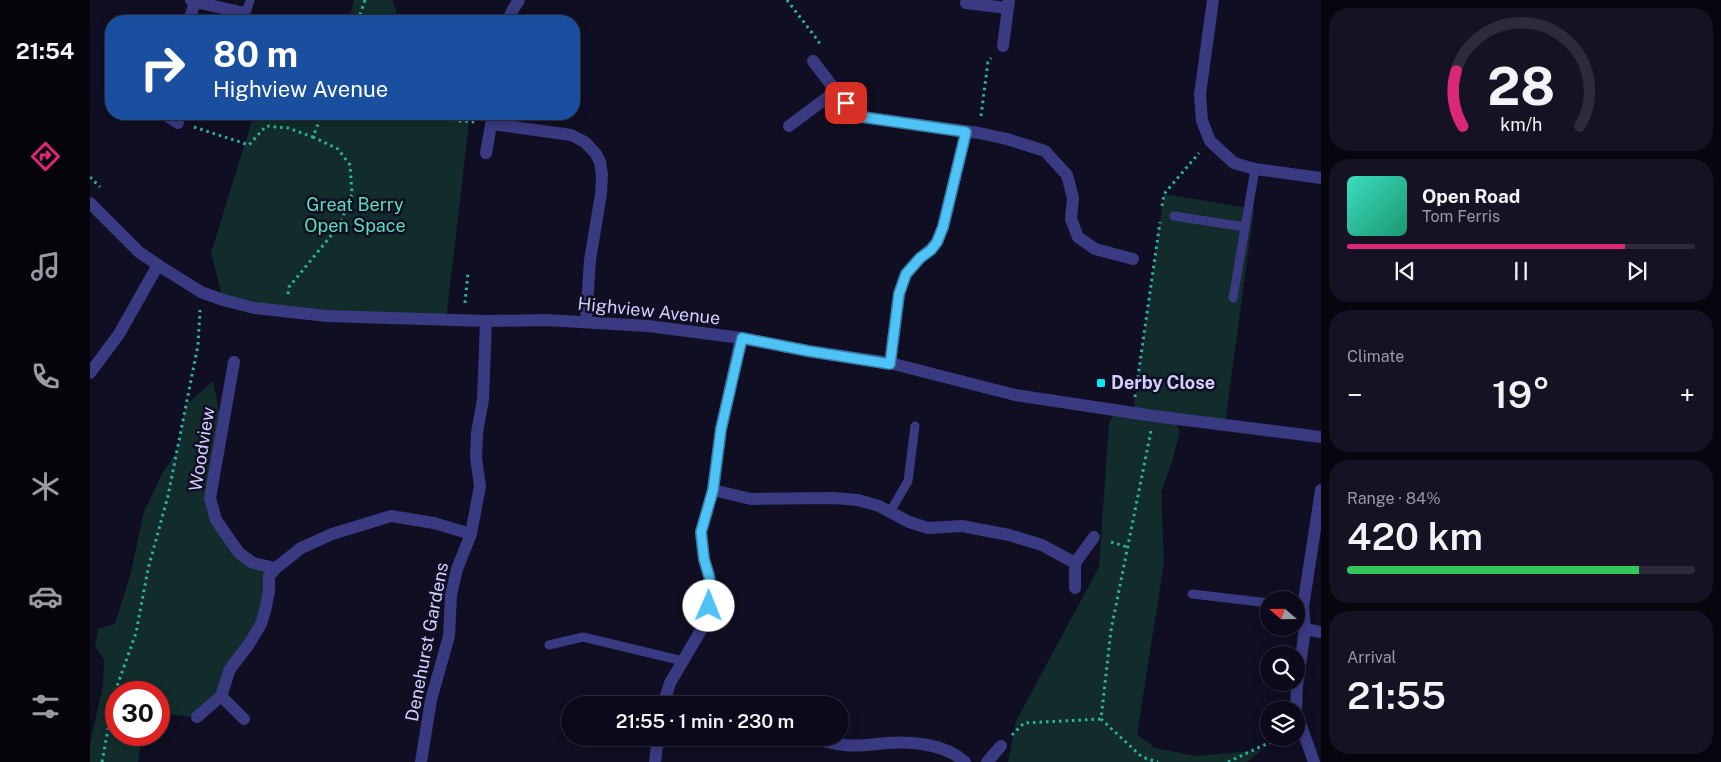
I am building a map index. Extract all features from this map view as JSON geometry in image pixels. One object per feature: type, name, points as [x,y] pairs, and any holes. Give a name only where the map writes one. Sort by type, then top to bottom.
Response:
[{"type":"street","points":[[510,15],[519,0]]},
{"type":"street","points":[[1213,0],[1200,94],[1202,121],[1210,141],[1234,163],[1254,169],[1321,178]]},
{"type":"street","points":[[191,15],[193,1],[236,11]]},
{"type":"street","points":[[966,3],[1008,4],[1003,46]]},
{"type":"street","points":[[813,61],[855,116],[979,134],[1006,139],[1046,151],[1067,175],[1073,198],[1072,219],[1078,237],[1095,248],[1133,259]]},
{"type":"street","points":[[790,126],[836,91]]},
{"type":"street","points":[[173,120],[178,123]]},
{"type":"street","points":[[486,153],[492,120]]},
{"type":"street","points":[[497,120],[570,135],[585,142],[596,154],[600,162],[602,175],[601,194],[589,268],[586,321]]},
{"type":"street","points":[[890,364],[899,294],[906,274],[937,242],[943,227],[966,132]]},
{"type":"street","name":"Highview Avenue","points":[[90,203],[139,252],[158,265],[201,292],[254,308],[327,316],[464,321],[586,321],[648,326],[742,338],[890,364],[1015,394],[1154,416],[1321,437]]},
{"type":"street","points":[[90,373],[119,334],[158,265]]},
{"type":"street","name":"Denehurst Gardens","points":[[421,762],[431,700],[449,636],[452,595],[457,569],[471,534],[480,486],[476,457],[482,399],[486,321]]},
{"type":"street","points":[[666,696],[670,683],[704,625],[709,606],[711,589],[704,559],[701,532],[713,490],[721,429],[742,338]]},
{"type":"street","name":"Woodview","points":[[234,362],[210,498],[216,520],[239,553],[253,563],[276,568]]},
{"type":"street","points":[[713,490],[751,499],[832,498],[858,500],[879,506],[909,522],[928,528],[962,526],[1009,535],[1042,545],[1076,563]]},
{"type":"street","points":[[1303,591],[1321,490]]},
{"type":"street","points":[[197,717],[221,696],[230,669],[261,624],[266,611],[270,576],[276,568],[301,548],[332,534],[392,516],[434,523],[471,534]]},
{"type":"street","points":[[1075,588],[1076,563],[1094,537]]},
{"type":"street","points":[[1305,629],[1321,632]]},
{"type":"street","points":[[1296,701],[1304,636]]},
{"type":"street","points":[[221,696],[244,719]]},
{"type":"street","points":[[1305,736],[1314,762]]},
{"type":"street","points":[[849,746],[889,742],[933,746],[961,758],[965,762]]},
{"type":"street","points":[[655,762],[657,746]]},
{"type":"street","points":[[987,762],[1002,746]]},
{"type":"lane","points":[[236,11],[247,10],[250,0]]},
{"type":"lane","points":[[1233,298],[1254,169]]},
{"type":"lane","points":[[1174,216],[1245,227]]},
{"type":"lane","points":[[890,512],[908,480],[915,426]]},
{"type":"lane","points":[[1192,594],[1260,602]]},
{"type":"lane","points":[[550,645],[583,637],[683,661]]},
{"type":"path","points":[[360,15],[366,0]]},
{"type":"path","points":[[787,0],[819,42],[813,61]]},
{"type":"path","points":[[979,134],[988,62],[1003,46]]},
{"type":"path","points":[[313,137],[320,120]]},
{"type":"path","points":[[454,120],[476,120]]},
{"type":"path","points":[[178,123],[249,145],[266,126],[288,128],[338,149],[350,165],[352,194],[339,226],[289,287],[287,302],[291,312]]},
{"type":"path","points":[[1133,412],[1164,194],[1210,141]]},
{"type":"path","points":[[464,321],[468,272]]},
{"type":"path","points":[[102,762],[114,692],[136,632],[148,569],[168,496],[198,345],[201,292]]},
{"type":"path","points":[[1101,718],[1111,630],[1154,416]]},
{"type":"path","points":[[1002,746],[1024,723],[1101,718],[1142,757],[1158,762]]},
{"type":"path","points":[[1228,762],[1261,746]]},
{"type":"green space","points":[[354,0],[392,0],[398,15],[350,15]]},
{"type":"green space","name":"Great Berry Open Space","points":[[252,120],[469,120],[446,320],[327,316],[223,300],[211,253]]},
{"type":"green space","points":[[1164,194],[1254,209],[1225,424],[1173,418],[1180,431],[1172,462],[1161,492],[1164,563],[1137,734],[1155,748],[1197,756],[1262,750],[1247,762],[1008,762],[1016,721],[1099,567],[1109,423],[1116,410],[1133,412]]},
{"type":"green space","points":[[213,381],[222,427],[210,498],[239,553],[276,568],[265,611],[227,677],[197,717],[170,715],[170,681],[105,681],[105,746],[141,746],[138,762],[90,762],[90,743],[103,686],[104,659],[95,647],[98,629],[115,624],[131,572],[144,512],[163,472],[177,451],[186,405]]},
{"type":"place","name":"Derby Close","points":[[1101,383]]},
{"type":"route","points":[[709,606],[711,589],[701,544],[701,532],[713,490],[721,429],[742,338],[890,364],[899,294],[906,274],[920,258],[931,250],[937,242],[943,227],[966,132],[855,116],[846,103]]}]
